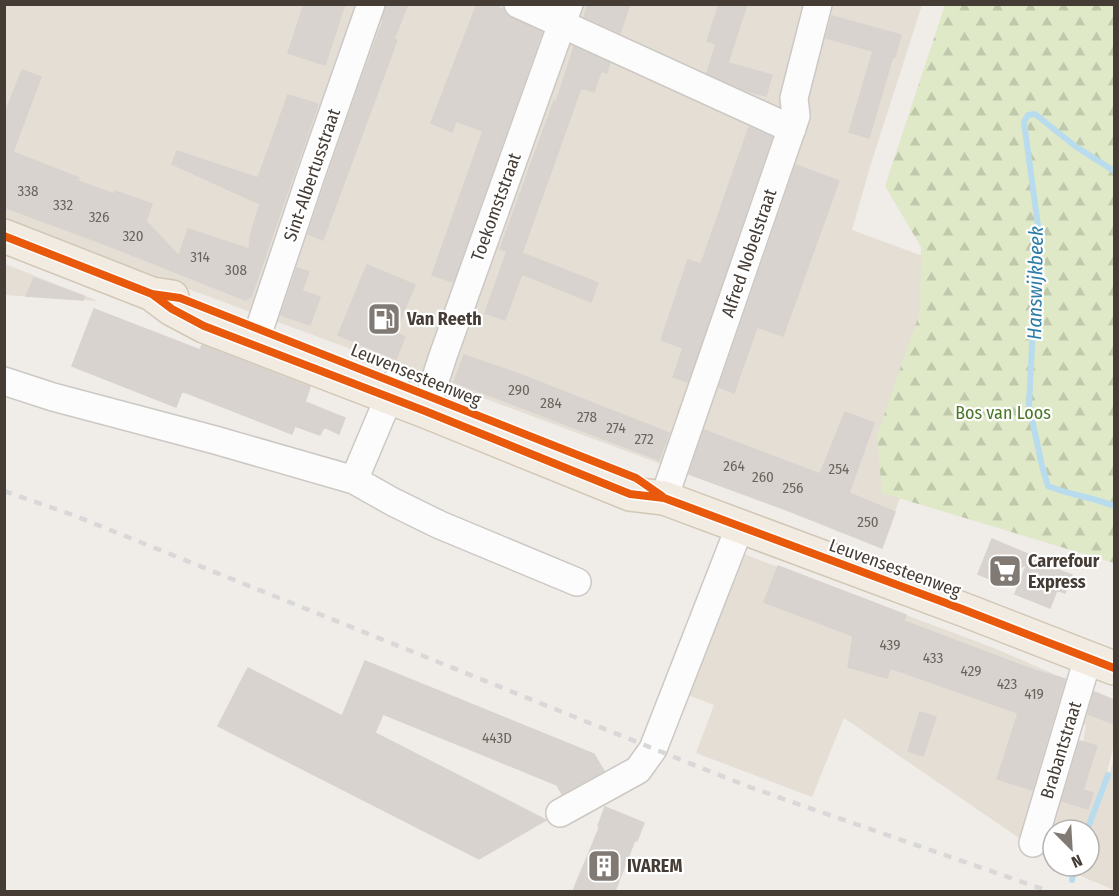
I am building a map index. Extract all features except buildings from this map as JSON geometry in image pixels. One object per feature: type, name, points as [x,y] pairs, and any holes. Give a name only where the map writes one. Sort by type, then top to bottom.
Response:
[{"type":"main road","name":"Leuvensesteenweg","points":[[4,236],[152,294],[172,309],[204,326],[256,337],[427,404],[636,478],[664,498],[1101,663]]},
{"type":"street","name":"Sint-Albertusstraat","points":[[256,337],[371,4]]},
{"type":"street","points":[[518,4],[566,14],[792,129]]},
{"type":"street","name":"Alfred Nobelstraat","points":[[664,498],[792,129],[796,116],[794,98],[818,4]]},
{"type":"street","name":"Toekomststraat","points":[[427,404],[442,356],[566,14]]},
{"type":"street","points":[[4,381],[53,397],[205,437],[354,480],[440,525],[577,582]]},
{"type":"street","points":[[354,480],[392,390]]},
{"type":"street","points":[[560,813],[638,770],[653,749],[740,526]]},
{"type":"street","name":"Brabantstraat","points":[[1033,843],[1101,663]]},
{"type":"shaded area","points":[[4,5],[922,5],[852,230],[931,259],[921,439],[882,548],[5,221]]},
{"type":"shaded area","points":[[5,264],[98,301],[5,295]]},
{"type":"shaded area","points":[[741,553],[994,648],[1114,700],[1114,745],[1091,818],[1054,818],[1057,812],[1061,783],[1066,784],[1077,741],[1083,742],[1086,725],[1078,723],[1022,840],[844,718],[812,797],[696,753],[714,705],[688,695]]},
{"type":"shaded area","points":[[1114,756],[1114,890],[1085,878],[1101,878],[1101,818],[1093,818],[1107,786]]},
{"type":"green space","name":"Bos van Loos","points":[[945,5],[1114,5],[1114,563],[882,493],[877,435],[920,312],[921,247],[885,186]]},
{"type":"waterway","name":"Hanswijkbeek","points":[[1114,171],[1075,146],[1035,114],[1028,115],[1024,122],[1040,241],[1029,405],[1042,466],[1048,486],[1114,506]]},
{"type":"waterway","name":"Hanswijkbeek","points":[[1092,818],[1108,775]]},
{"type":"railway","points":[[4,491],[73,515],[755,789],[1051,892]]},
{"type":"cycle path","points":[[4,236],[152,294],[180,298],[636,478],[662,496]]},
{"type":"cycle path","points":[[152,294],[172,309],[204,326],[425,411],[630,494],[664,498],[1114,668]]},
{"type":"place","name":"Van Reeth","points":[[384,319]]},
{"type":"place","name":"Carrefour Express","points":[[1005,571]]},
{"type":"place","name":"IVAREM","points":[[604,866]]}]
